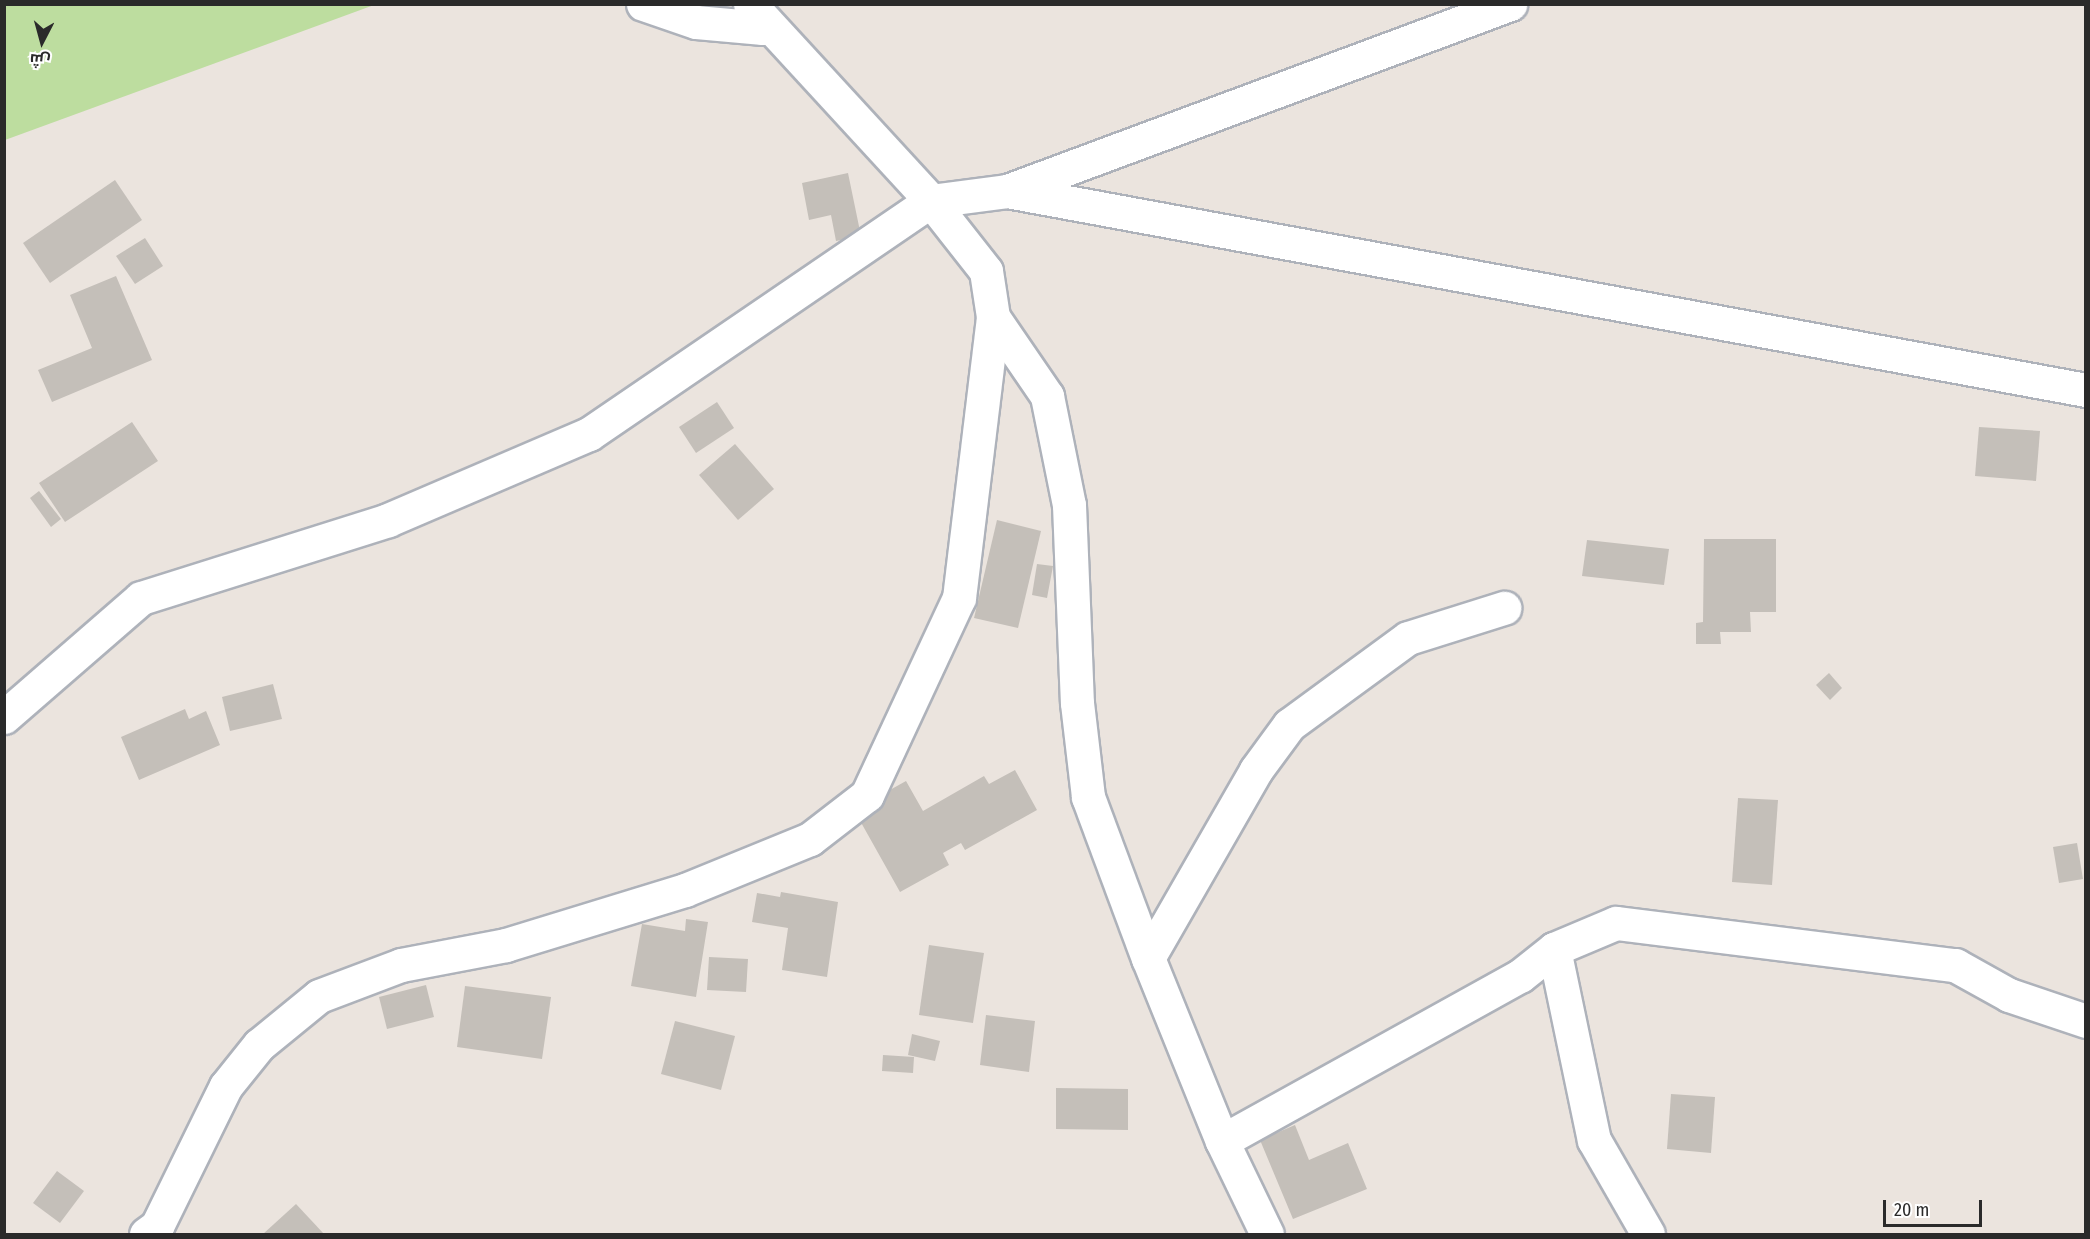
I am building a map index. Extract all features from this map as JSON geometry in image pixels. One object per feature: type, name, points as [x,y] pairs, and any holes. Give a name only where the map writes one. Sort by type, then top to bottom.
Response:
[{"type":"street","points":[[643,4],[696,22],[763,28],[748,4]]},
{"type":"street","points":[[146,1234],[156,1226],[226,1086],[259,1045],[319,996],[401,965],[506,945],[686,890],[810,839],[867,795],[959,598],[993,317],[986,272],[931,201],[748,4]]},
{"type":"street","points":[[4,717],[141,598],[388,519],[589,434],[931,201],[1007,191],[1510,4]]},
{"type":"street","points":[[1007,191],[2085,390]]},
{"type":"street","points":[[993,317],[1047,396],[1069,505],[1077,703],[1089,797],[1148,958],[1222,1141],[1267,1234]]},
{"type":"street","points":[[1148,958],[1256,770],[1289,725],[1408,638],[1504,608]]},
{"type":"street","points":[[1222,1141],[1520,975],[1554,949],[1616,922],[1955,965],[2009,995],[2085,1022]]},
{"type":"street","points":[[1554,949],[1594,1140],[1648,1234]]},
{"type":"green space","points":[[5,4],[374,4],[374,5],[5,140]]},
{"type":"building","points":[[848,173],[861,236],[836,241],[831,215],[809,220],[802,183]]},
{"type":"building","points":[[115,180],[142,220],[50,283],[23,243]]},
{"type":"building","points":[[145,238],[163,266],[135,284],[116,256]]},
{"type":"building","points":[[116,276],[152,360],[52,402],[38,370],[92,348],[70,295]]},
{"type":"building","points":[[717,402],[734,428],[696,453],[679,427]]},
{"type":"building","points":[[132,422],[158,461],[65,522],[39,483]]},
{"type":"building","points":[[1979,427],[2040,431],[2036,481],[1975,476]]},
{"type":"building","points":[[735,444],[774,489],[738,520],[699,475]]},
{"type":"building","points":[[39,491],[61,519],[51,527],[30,498]]},
{"type":"building","points":[[997,520],[1041,531],[1018,628],[974,618]]},
{"type":"building","points":[[1704,539],[1776,539],[1776,612],[1750,612],[1751,632],[1720,632],[1721,644],[1696,644],[1696,623],[1703,622]]},
{"type":"building","points":[[1587,540],[1669,549],[1664,585],[1582,576]]},
{"type":"building","points":[[1037,564],[1053,566],[1047,598],[1032,595]]},
{"type":"building","points":[[1829,673],[1842,688],[1830,700],[1816,685]]},
{"type":"building","points":[[273,684],[282,719],[230,731],[222,697]]},
{"type":"building","points":[[185,709],[189,719],[206,711],[220,745],[139,780],[121,737]]},
{"type":"building","points":[[1015,770],[1037,810],[965,850],[961,843],[943,853],[949,865],[900,892],[854,810],[906,781],[923,811],[984,776],[989,784]]},
{"type":"building","points":[[1738,798],[1778,800],[1772,885],[1732,882]]},
{"type":"building","points":[[2077,843],[2083,879],[2059,883],[2053,847]]},
{"type":"building","points":[[781,892],[838,902],[827,977],[782,970],[788,928],[752,922],[757,893],[780,897]]},
{"type":"building","points":[[686,919],[708,922],[696,997],[631,986],[642,924],[685,931]]},
{"type":"building","points":[[929,945],[984,953],[973,1023],[919,1015]]},
{"type":"building","points":[[709,957],[748,959],[746,992],[707,990]]},
{"type":"building","points":[[426,985],[434,1017],[387,1029],[379,997]]},
{"type":"building","points":[[465,986],[551,997],[542,1059],[457,1047]]},
{"type":"building","points":[[986,1015],[1035,1021],[1029,1072],[980,1065]]},
{"type":"building","points":[[675,1021],[735,1036],[721,1090],[661,1074]]},
{"type":"building","points":[[912,1034],[940,1041],[935,1061],[908,1055]]},
{"type":"building","points":[[883,1055],[914,1057],[913,1073],[882,1071]]},
{"type":"building","points":[[1056,1088],[1128,1089],[1128,1130],[1056,1129]]},
{"type":"building","points":[[1671,1094],[1715,1097],[1711,1153],[1667,1149]]},
{"type":"building","points":[[1295,1125],[1309,1160],[1348,1143],[1367,1189],[1293,1219],[1260,1140]]},
{"type":"building","points":[[57,1171],[84,1191],[60,1223],[33,1203]]},
{"type":"building","points":[[296,1204],[324,1234],[263,1234]]}]
